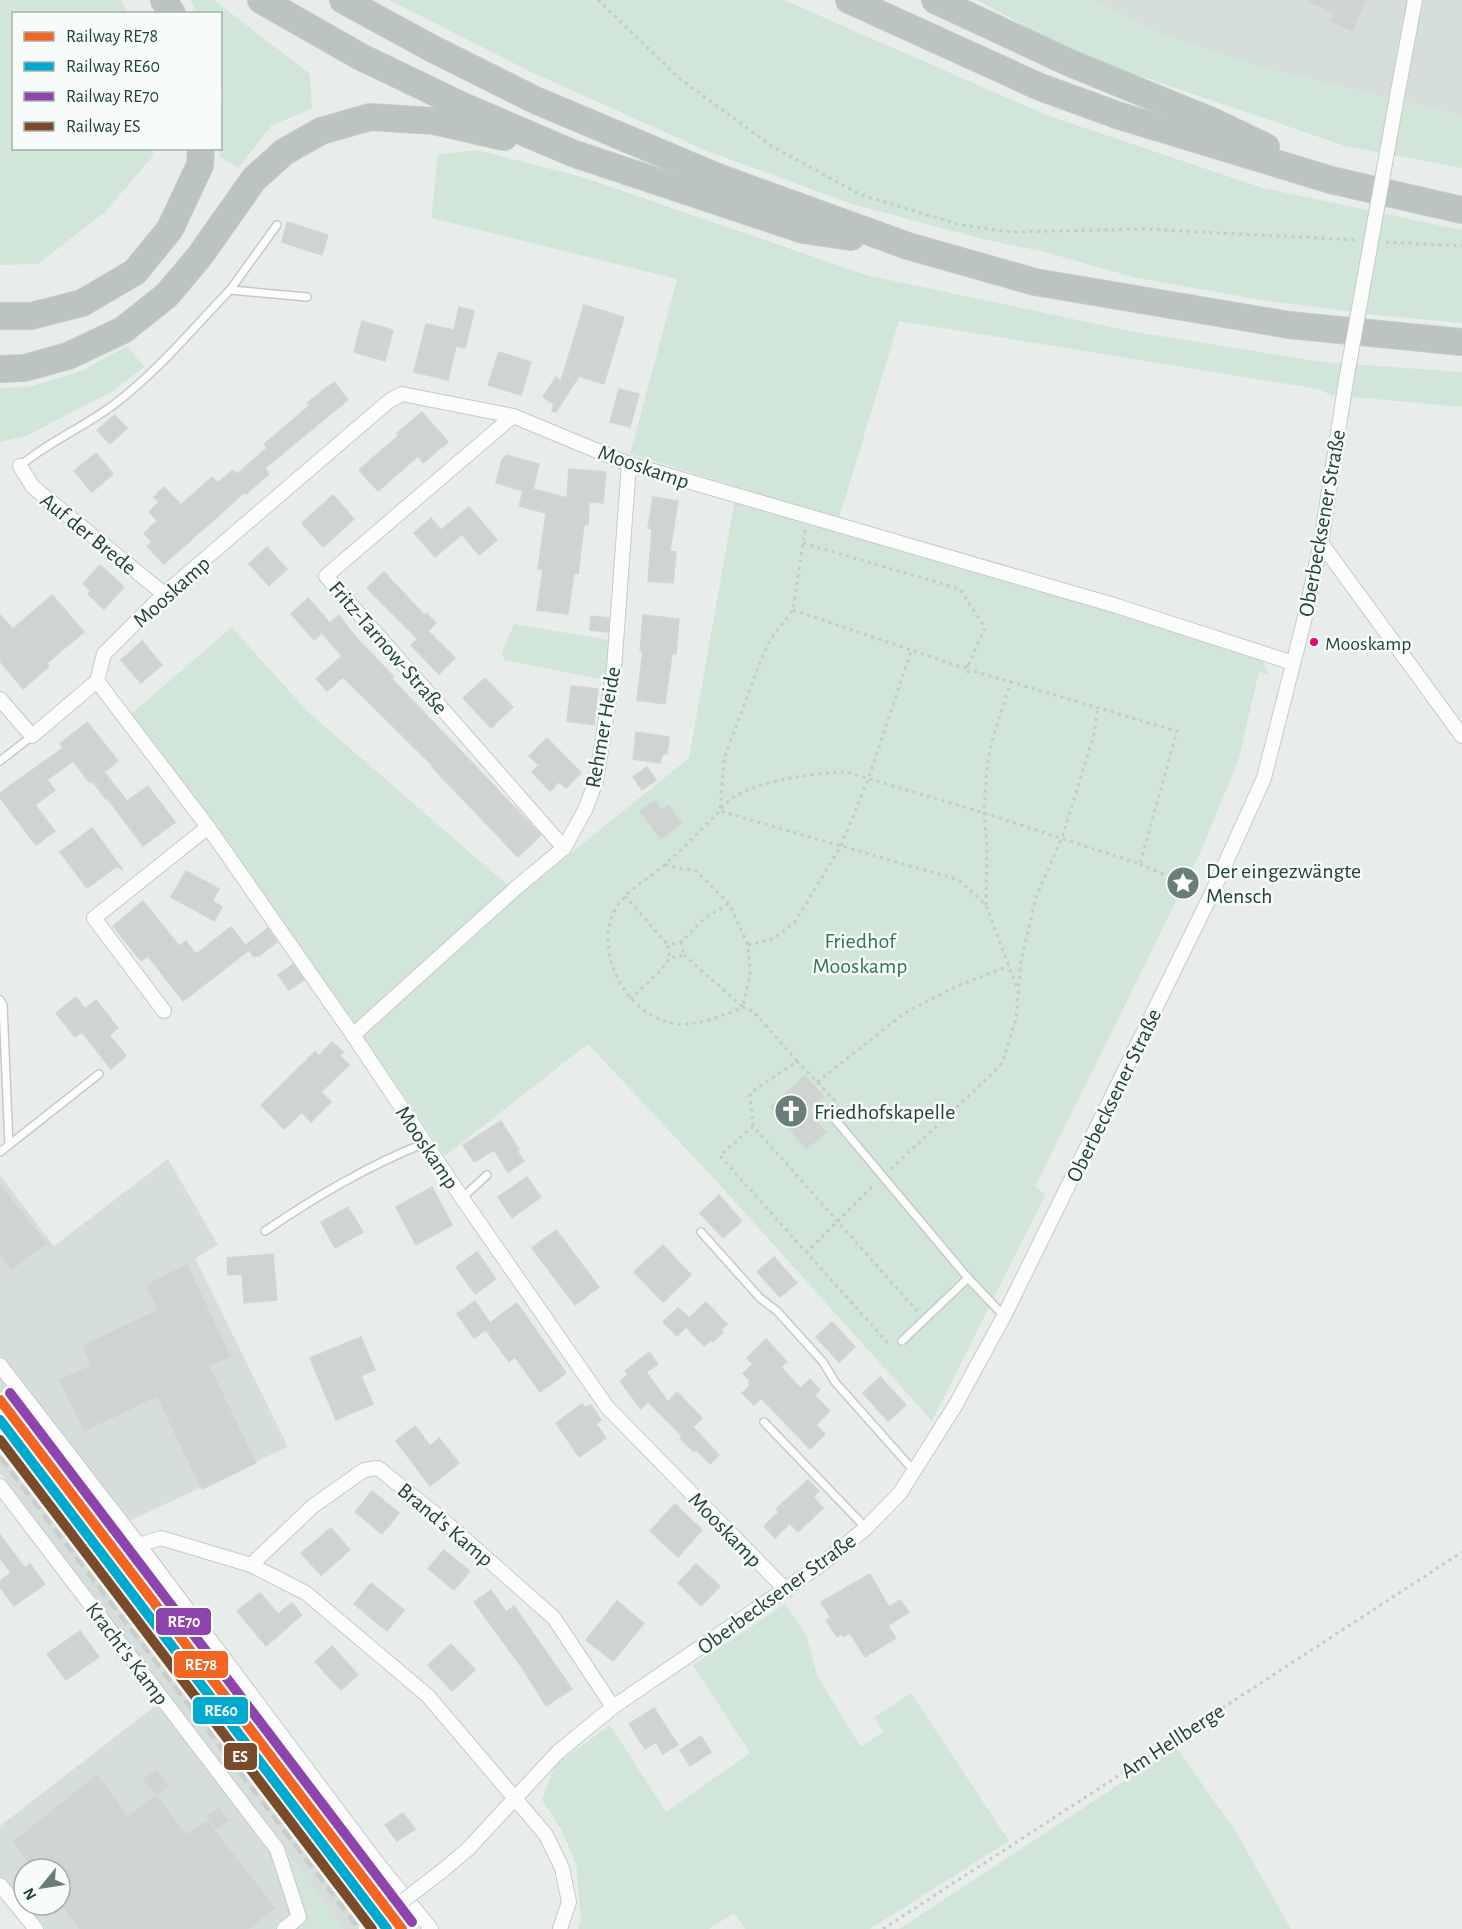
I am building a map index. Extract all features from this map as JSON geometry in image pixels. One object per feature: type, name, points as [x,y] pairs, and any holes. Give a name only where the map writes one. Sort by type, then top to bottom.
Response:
[{"type":"highway","points":[[261,0],[361,57],[465,107],[572,153],[803,230],[908,246]]},
{"type":"highway","points":[[343,0],[433,49],[535,100],[720,178],[908,246],[1035,282],[1289,325],[1462,342]]},
{"type":"highway","points":[[849,0],[1040,87],[1120,116],[1330,180],[1462,210]]},
{"type":"highway","points":[[935,0],[1070,63],[1214,122],[1330,180]]},
{"type":"highway","points":[[0,369],[24,368],[68,356],[123,330],[167,295],[199,257],[254,178],[284,152],[321,132],[370,117],[434,121],[572,153]]},
{"type":"highway","points":[[0,316],[30,316],[82,303],[135,272],[170,229],[200,165],[201,150]]},
{"type":"street","name":"Oberbecksener Straße","points":[[366,1929],[468,1849],[558,1752],[613,1707],[786,1590],[866,1528],[900,1492],[914,1471],[955,1406],[1004,1316],[1211,895],[1264,778],[1304,621],[1321,543],[1346,381],[1415,0]]},
{"type":"street","name":"Mooskamp","points":[[786,1590],[607,1407],[208,827],[97,681],[104,654],[164,594],[389,400],[402,394],[513,416],[629,464],[1117,606],[1293,663]]},
{"type":"street","name":"Fritz-Tarnow-Straße","points":[[513,416],[326,576],[564,848]]},
{"type":"street","name":"Rehmer Heide","points":[[353,1035],[517,887],[564,848],[585,810],[596,781],[614,669],[629,464]]},
{"type":"street","name":"Auf der Brede","points":[[20,466],[33,487],[164,594]]},
{"type":"street","points":[[1321,543],[1462,736]]},
{"type":"street","points":[[0,699],[32,736],[97,681]]},
{"type":"street","points":[[164,1011],[94,918],[208,827]]},
{"type":"street","points":[[0,1365],[139,1545],[378,1864],[430,1929]]},
{"type":"street","name":"Brand's Kamp","points":[[251,1565],[313,1506],[364,1470],[378,1468],[450,1526],[554,1618],[613,1707]]},
{"type":"street","name":"Kracht's Kamp","points":[[0,1486],[277,1849],[299,1917],[284,1929]]},
{"type":"street","points":[[139,1545],[161,1538],[251,1565],[306,1593],[428,1696],[546,1835],[562,1868],[568,1902],[560,1929]]},
{"type":"street","points":[[0,1886],[36,1929]]},
{"type":"lane","points":[[20,466],[33,455],[115,404],[143,380],[230,290],[277,225]]},
{"type":"lane","points":[[230,290],[307,297]]},
{"type":"lane","points":[[0,761],[32,736]]},
{"type":"lane","points":[[0,1000],[3,1005],[9,1145]]},
{"type":"lane","points":[[0,1152],[99,1074]]},
{"type":"lane","points":[[828,1111],[968,1278],[1004,1316]]},
{"type":"lane","points":[[265,1231],[324,1191],[388,1158],[425,1143]]},
{"type":"lane","points":[[462,1198],[487,1175]]},
{"type":"lane","points":[[700,1232],[760,1298],[777,1311],[815,1353],[835,1382],[914,1471]]},
{"type":"lane","points":[[902,1341],[968,1278]]},
{"type":"lane","points":[[765,1422],[866,1528]]},
{"type":"path","points":[[598,0],[679,78],[770,145],[861,195],[961,225],[1012,232],[1145,229],[1364,241]]},
{"type":"path","points":[[1376,241],[1462,246]]},
{"type":"path","points":[[720,811],[724,759],[770,640],[793,610],[807,516]]},
{"type":"path","points":[[803,543],[960,589],[985,628],[967,668]]},
{"type":"path","points":[[793,610],[910,651],[1178,731],[1140,864]]},
{"type":"path","points":[[748,945],[773,939],[795,922],[841,846],[869,777],[910,651]]},
{"type":"path","points":[[1011,681],[992,741],[987,766],[984,813],[987,845],[986,905],[1017,988]]},
{"type":"path","points":[[806,1253],[1003,1061],[1016,1019],[1021,961],[1036,897],[1062,838],[1094,734],[1098,708]]},
{"type":"path","points":[[743,1007],[721,1017],[679,1024],[659,1019],[630,999],[614,973],[609,938],[612,916],[625,896],[664,865],[730,799],[767,784],[826,773],[846,772],[869,777],[1140,864],[1211,895]]},
{"type":"path","points":[[720,811],[959,880],[986,905]]},
{"type":"path","points":[[664,865],[696,871],[729,903],[748,945],[750,974],[743,1007]]},
{"type":"path","points":[[625,896],[668,945],[670,958]]},
{"type":"path","points":[[668,945],[681,942],[704,919],[729,903]]},
{"type":"path","points":[[681,942],[684,955],[743,1007],[753,1011],[837,1103],[828,1111]]},
{"type":"path","points":[[630,999],[658,973],[670,958],[684,955]]},
{"type":"path","points":[[817,1082],[906,1012],[957,986],[1009,966]]},
{"type":"path","points":[[797,1061],[750,1093],[753,1126],[924,1319]]},
{"type":"path","points":[[753,1126],[720,1156],[887,1342],[902,1341]]},
{"type":"path","name":"Am Hellberge","points":[[883,1929],[1462,1552]]},
{"type":"shaded area","points":[[1094,0],[1462,0],[1462,116],[1263,68],[1163,36]]},
{"type":"shaded area","points":[[168,1159],[218,1245],[195,1258],[288,1447],[114,1528],[417,1929],[343,1929],[285,1850],[311,1919],[298,1929],[41,1929],[31,1917],[72,1917],[72,1857],[12,1857],[12,1893],[0,1878],[0,1826],[168,1696],[0,1473],[0,1175],[54,1246]]},
{"type":"green space","points":[[0,0],[121,0],[127,12],[12,12],[12,150],[153,150],[153,156],[105,212],[38,264],[0,265]]},
{"type":"green space","points":[[190,0],[214,0],[310,74],[312,109],[272,125],[238,168],[220,156],[223,93],[222,12],[196,12]]},
{"type":"green space","points":[[389,0],[784,0],[1049,116],[1263,188],[1462,230],[1462,323],[1376,315],[1261,300],[1133,277],[1045,252],[982,239],[852,204],[707,151],[531,72]]},
{"type":"green space","points":[[977,0],[1094,0],[1163,36],[1263,68],[1462,116],[1462,168],[1345,146],[1076,54]]},
{"type":"green space","name":"Friedhof Mooskamp","points":[[477,150],[582,177],[866,275],[1130,331],[1322,362],[1462,372],[1462,407],[1331,395],[1318,389],[899,321],[839,518],[1265,645],[1262,661],[1270,675],[1259,672],[1238,762],[1199,855],[1035,1187],[1046,1194],[932,1421],[719,1184],[588,1044],[445,1156],[340,1002],[130,715],[232,627],[307,711],[519,895],[689,758],[737,487],[630,454],[677,279],[431,218],[438,154]]},
{"type":"green space","points":[[127,346],[144,367],[113,391],[26,436],[0,442],[0,388],[32,386],[81,371]]},
{"type":"green space","points":[[514,624],[615,641],[610,681],[504,660],[502,653]]},
{"type":"green space","points":[[785,1604],[806,1634],[817,1676],[861,1747],[883,1732],[875,1717],[911,1693],[1009,1841],[870,1929],[745,1929],[734,1913],[709,1929],[578,1929],[581,1918],[576,1864],[562,1831],[542,1800],[555,1765],[610,1725],[666,1812],[750,1753],[693,1665]]},
{"type":"green space","points":[[1176,1747],[1236,1832],[1291,1929],[899,1929]]},
{"type":"green space","points":[[284,1848],[343,1929],[298,1929],[311,1919]]},
{"type":"building","points":[[1306,0],[1366,0],[1352,31],[1330,21],[1334,13]]},
{"type":"building","points":[[287,222],[328,235],[322,255],[282,242]]},
{"type":"building","points":[[584,305],[624,317],[604,384],[579,376],[556,412],[552,411],[554,404],[543,397],[556,377],[561,381]]},
{"type":"building","points":[[459,307],[474,311],[465,348],[456,346],[448,380],[414,372],[426,324],[454,330]]},
{"type":"building","points":[[362,321],[393,330],[385,361],[354,352]]},
{"type":"building","points":[[499,352],[531,362],[521,395],[488,385]]},
{"type":"building","points":[[334,382],[348,400],[265,468],[269,474],[246,494],[245,492],[164,564],[147,546],[152,542],[144,533],[157,521],[149,512],[159,502],[154,497],[164,487],[181,505],[212,477],[217,483],[233,470],[237,474],[267,448],[264,444],[309,406],[307,403]]},
{"type":"building","points":[[619,389],[639,394],[630,427],[610,422]]},
{"type":"building","points":[[422,412],[448,442],[423,463],[418,456],[378,491],[359,470]]},
{"type":"building","points":[[115,415],[127,428],[110,444],[97,430]]},
{"type":"building","points":[[96,453],[113,474],[92,492],[74,471]]},
{"type":"building","points":[[506,455],[539,464],[533,489],[567,498],[569,469],[606,472],[603,503],[589,502],[588,525],[584,524],[578,574],[574,573],[568,614],[537,610],[543,569],[538,569],[546,513],[519,506],[523,491],[496,483],[502,460]]},
{"type":"building","points":[[333,495],[354,519],[323,547],[302,523]]},
{"type":"building","points":[[653,497],[678,501],[670,551],[676,552],[673,583],[648,581],[652,529],[648,528]]},
{"type":"building","points":[[469,507],[497,540],[479,555],[462,534],[435,557],[414,533],[431,518],[441,530]]},
{"type":"building","points":[[267,547],[287,569],[269,586],[249,564]]},
{"type":"building","points":[[100,565],[124,587],[104,609],[88,594],[91,591],[83,584]]},
{"type":"building","points":[[384,572],[424,615],[426,613],[436,623],[428,631],[455,658],[439,674],[411,645],[418,639],[367,588]]},
{"type":"building","points":[[52,595],[84,632],[47,663],[49,666],[23,689],[0,661],[0,615],[13,629]]},
{"type":"building","points":[[308,598],[330,623],[339,615],[353,634],[394,677],[392,679],[541,835],[518,857],[433,766],[343,677],[327,691],[316,679],[342,656],[322,633],[314,640],[291,614]]},
{"type":"building","points":[[643,615],[679,619],[676,654],[672,654],[665,704],[637,700],[643,651],[640,651]]},
{"type":"building","points":[[591,616],[609,618],[608,632],[590,630]]},
{"type":"building","points":[[142,641],[162,665],[141,683],[121,660]]},
{"type":"building","points":[[485,678],[513,707],[491,728],[463,698]]},
{"type":"building","points":[[571,686],[598,689],[594,725],[567,721]]},
{"type":"building","points":[[87,722],[118,761],[104,772],[127,801],[148,786],[175,822],[143,846],[107,798],[92,781],[90,783],[73,761],[47,780],[55,790],[35,805],[55,831],[36,845],[0,798],[0,793],[63,748],[60,744]]},
{"type":"building","points":[[636,732],[669,737],[667,754],[662,754],[660,763],[633,759]]},
{"type":"building","points":[[547,738],[581,773],[566,788],[559,782],[550,791],[532,772],[539,765],[529,756]]},
{"type":"building","points":[[647,767],[656,780],[642,790],[633,777]]},
{"type":"building","points":[[655,800],[662,810],[668,805],[682,823],[661,839],[640,811]]},
{"type":"building","points":[[92,828],[123,870],[115,865],[116,867],[87,888],[60,852]]},
{"type":"building","points":[[186,871],[219,889],[212,901],[222,907],[214,921],[171,897]]},
{"type":"building","points":[[143,901],[179,946],[186,941],[196,954],[231,927],[249,950],[183,1001],[148,956],[141,961],[113,926]]},
{"type":"building","points":[[268,928],[277,942],[259,956],[253,956],[246,945]]},
{"type":"building","points":[[293,964],[304,980],[289,990],[278,975]]},
{"type":"building","points":[[76,997],[85,1009],[96,1000],[118,1028],[109,1035],[126,1056],[111,1069],[82,1032],[75,1037],[56,1013]]},
{"type":"building","points":[[332,1042],[343,1052],[340,1056],[349,1065],[321,1092],[331,1102],[311,1122],[302,1112],[284,1129],[261,1105],[315,1052],[319,1056]]},
{"type":"building","name":"Friedhofskapelle","points":[[805,1076],[824,1097],[809,1111],[826,1132],[807,1149],[770,1107]]},
{"type":"building","points":[[501,1121],[524,1161],[508,1172],[494,1150],[474,1162],[463,1145]]},
{"type":"building","points":[[527,1177],[541,1197],[512,1218],[498,1197]]},
{"type":"building","points":[[0,1184],[46,1243],[11,1270],[0,1255]]},
{"type":"building","points":[[432,1187],[452,1225],[416,1245],[396,1207]]},
{"type":"building","points":[[719,1195],[742,1221],[723,1238],[700,1213]]},
{"type":"building","points":[[348,1207],[363,1232],[335,1248],[321,1222]]},
{"type":"building","points":[[556,1230],[599,1287],[575,1305],[532,1248]]},
{"type":"building","points":[[663,1245],[691,1275],[663,1302],[634,1272]]},
{"type":"building","points":[[477,1252],[496,1279],[475,1294],[456,1267]]},
{"type":"building","points":[[273,1254],[277,1300],[244,1303],[242,1274],[228,1275],[227,1258]]},
{"type":"building","points":[[774,1257],[797,1283],[780,1297],[757,1272]]},
{"type":"building","points":[[187,1265],[230,1356],[209,1366],[256,1463],[202,1489],[157,1396],[84,1431],[60,1380],[92,1365],[83,1346],[158,1310],[146,1285]]},
{"type":"building","points":[[475,1301],[490,1323],[517,1303],[566,1373],[540,1392],[515,1357],[509,1362],[486,1330],[474,1338],[457,1314]]},
{"type":"building","points":[[706,1302],[727,1324],[713,1342],[711,1340],[704,1346],[686,1327],[677,1336],[663,1322],[678,1308],[689,1318]]},
{"type":"building","points":[[832,1322],[855,1347],[839,1362],[816,1337]]},
{"type":"building","points":[[361,1337],[375,1370],[361,1376],[373,1404],[336,1420],[310,1358]]},
{"type":"building","points":[[766,1339],[787,1362],[781,1367],[800,1388],[810,1379],[820,1390],[814,1395],[830,1411],[816,1425],[825,1434],[810,1449],[761,1398],[754,1405],[742,1393],[750,1386],[748,1383],[750,1381],[743,1373],[753,1364],[747,1358]]},
{"type":"building","points":[[649,1352],[658,1364],[646,1372],[668,1402],[677,1392],[702,1418],[693,1427],[719,1455],[710,1464],[680,1438],[682,1436],[648,1402],[641,1409],[620,1381],[628,1375],[625,1371]]},
{"type":"building","points":[[880,1377],[906,1405],[888,1421],[863,1393]]},
{"type":"building","points":[[582,1404],[585,1408],[591,1405],[601,1420],[596,1424],[606,1438],[579,1457],[556,1423]]},
{"type":"building","points":[[415,1426],[430,1446],[439,1438],[459,1463],[430,1486],[396,1441]]},
{"type":"building","points":[[808,1480],[819,1491],[813,1497],[823,1508],[798,1532],[790,1523],[775,1538],[764,1526],[779,1512],[776,1509]]},
{"type":"building","points":[[372,1491],[399,1513],[382,1534],[355,1512]]},
{"type":"building","points":[[675,1504],[702,1530],[678,1557],[650,1531]]},
{"type":"building","points":[[331,1528],[350,1550],[321,1575],[301,1553]]},
{"type":"building","points":[[0,1535],[25,1568],[30,1564],[45,1584],[14,1606],[0,1587],[0,1581],[11,1573],[0,1558]]},
{"type":"building","points":[[444,1550],[470,1571],[454,1590],[428,1569]]},
{"type":"building","points":[[696,1564],[720,1586],[701,1606],[678,1583]]},
{"type":"building","points":[[870,1574],[889,1607],[900,1600],[909,1612],[888,1626],[896,1638],[865,1657],[850,1633],[837,1637],[826,1620],[831,1618],[821,1602]]},
{"type":"building","points":[[371,1583],[404,1610],[387,1631],[354,1604]]},
{"type":"building","points":[[491,1590],[506,1612],[514,1606],[572,1689],[546,1706],[523,1669],[474,1602]]},
{"type":"building","points":[[260,1593],[278,1614],[292,1603],[302,1615],[266,1646],[237,1611]]},
{"type":"building","points":[[617,1601],[644,1623],[613,1661],[586,1640]]},
{"type":"building","points":[[80,1631],[99,1657],[66,1680],[47,1654]]},
{"type":"building","points":[[451,1644],[475,1670],[452,1691],[428,1665]]},
{"type":"building","points":[[332,1646],[358,1675],[341,1690],[315,1662]]},
{"type":"building","points":[[654,1708],[678,1745],[663,1754],[656,1742],[645,1749],[629,1724]]},
{"type":"building","points":[[701,1736],[711,1752],[690,1766],[680,1750]]},
{"type":"building","points":[[156,1769],[169,1786],[156,1795],[143,1779]]},
{"type":"building","points":[[97,1775],[128,1817],[156,1795],[186,1835],[207,1821],[275,1908],[248,1929],[80,1929],[71,1917],[72,1857],[25,1857],[13,1842]]},
{"type":"building","points":[[219,1808],[228,1820],[216,1829],[207,1817]]},
{"type":"building","points":[[403,1813],[415,1829],[397,1841],[385,1825]]},
{"type":"railway","points":[[0,1439],[372,1929]]},
{"type":"railway","points":[[0,1457],[359,1929]]},
{"type":"rail line","name":"RE70","points":[[10,1393],[412,1922]]},
{"type":"rail line","name":"RE78","points":[[0,1400],[402,1929]]},
{"type":"rail line","name":"RE60","points":[[0,1420],[387,1929]]},
{"type":"rail line","name":"ES","points":[[0,1440],[372,1929]]},
{"type":"place","name":"Mooskamp","points":[[1314,642]]},
{"type":"place","name":"Der eingezwängte Mensch","points":[[1183,883]]},
{"type":"place","name":"Friedhofskapelle","points":[[791,1111]]}]
